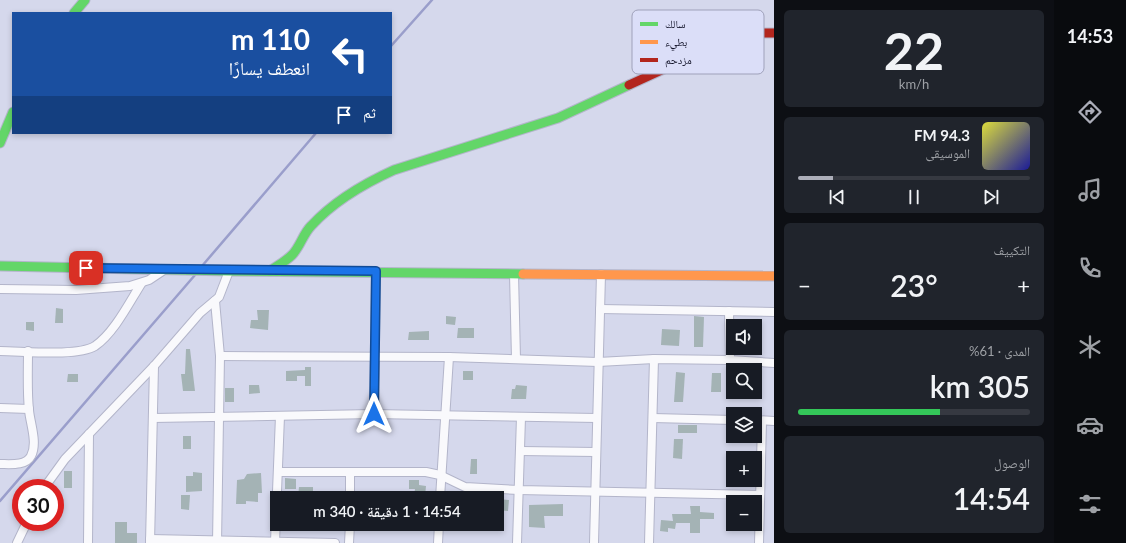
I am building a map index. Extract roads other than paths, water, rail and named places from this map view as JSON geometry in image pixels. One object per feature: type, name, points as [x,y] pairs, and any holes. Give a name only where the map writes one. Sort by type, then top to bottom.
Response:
[{"type":"main road","points":[[75,12],[85,0]]},
{"type":"main road","points":[[270,271],[293,254],[309,228],[323,214],[347,194],[369,181],[394,170],[558,118],[652,74]]},
{"type":"main road","points":[[0,144],[12,114]]},
{"type":"main road","points":[[0,266],[270,271],[774,276]]},
{"type":"street","points":[[0,289],[76,290],[141,284],[164,269]]},
{"type":"street","points":[[51,479],[65,459],[154,366],[200,313],[216,301],[221,293],[229,270]]},
{"type":"street","points":[[374,414],[376,271]]},
{"type":"street","points":[[514,274],[516,359]]},
{"type":"street","points":[[594,543],[595,452],[601,274]]},
{"type":"street","points":[[0,351],[83,351],[95,346],[106,336],[141,284]]},
{"type":"street","points":[[216,301],[220,356],[217,542]]},
{"type":"street","points":[[600,309],[774,312]]},
{"type":"street","points":[[729,311],[730,360]]},
{"type":"street","points":[[0,464],[19,463],[27,460],[32,455],[33,439],[29,409],[28,351]]},
{"type":"street","points":[[220,356],[449,357],[598,362],[654,359],[730,360],[774,363]]},
{"type":"street","points":[[440,491],[449,357]]},
{"type":"street","points":[[649,543],[654,359]]},
{"type":"street","points":[[154,366],[150,541],[335,543]]},
{"type":"street","points":[[0,408],[29,409]]},
{"type":"street","points":[[153,418],[374,414],[597,418]]},
{"type":"street","points":[[275,542],[280,416]]},
{"type":"street","points":[[517,543],[521,417]]},
{"type":"street","points":[[653,418],[726,420]]},
{"type":"street","points":[[762,420],[774,421]]},
{"type":"street","points":[[88,543],[89,434]]},
{"type":"street","points":[[278,472],[426,472],[440,475],[465,486],[519,490],[760,495],[759,443]]},
{"type":"street","points":[[521,451],[595,452]]},
{"type":"street","points":[[350,472],[350,491]]},
{"type":"street","points":[[18,543],[23,531]]},
{"type":"street","points":[[349,543],[350,531]]},
{"type":"street","points":[[438,543],[439,531]]},
{"type":"street","points":[[759,531],[759,543]]},
{"type":"waterway","points":[[392,45],[432,0]]},
{"type":"waterway","points":[[202,266],[315,134]]},
{"type":"waterway","points":[[0,501],[195,275]]}]
